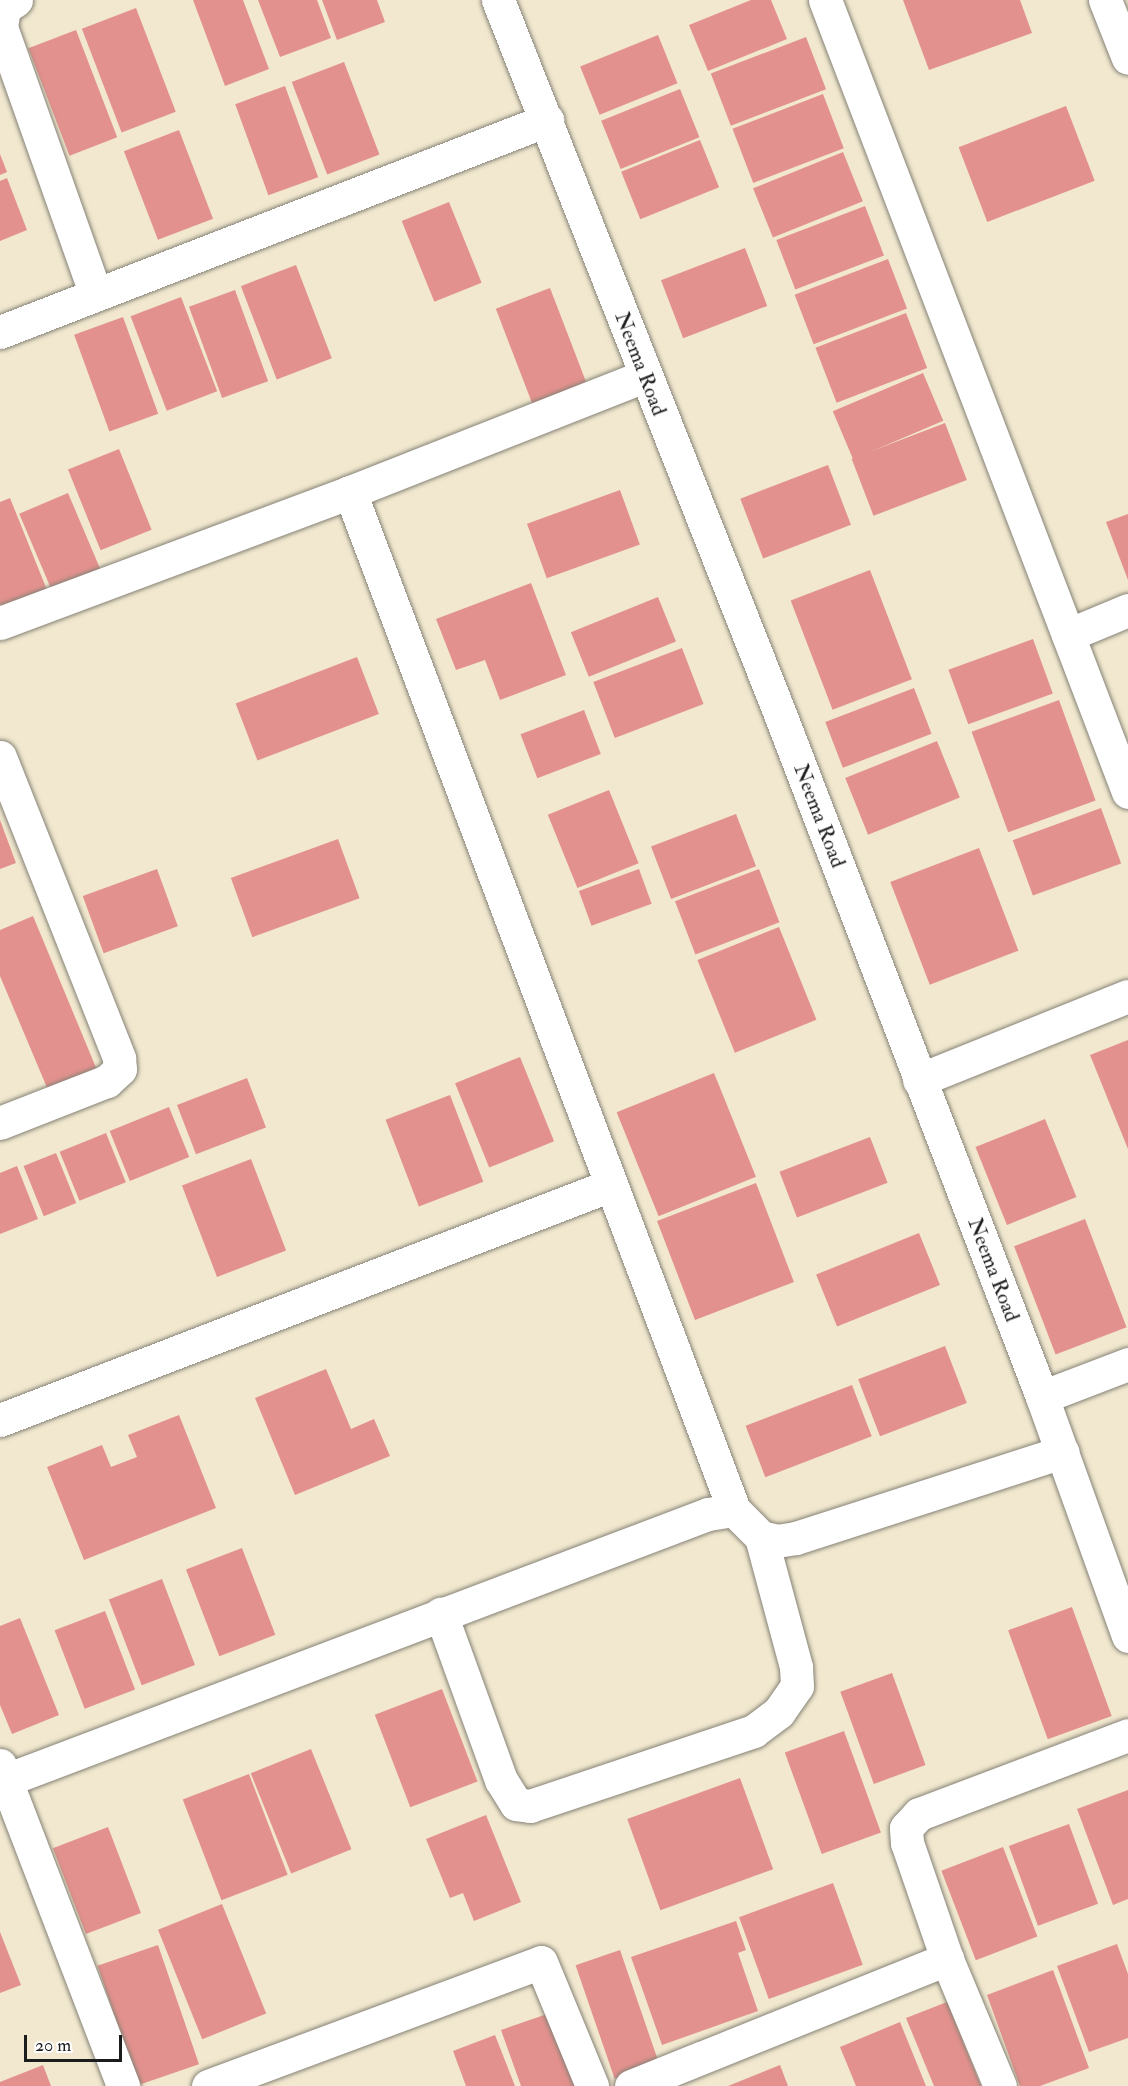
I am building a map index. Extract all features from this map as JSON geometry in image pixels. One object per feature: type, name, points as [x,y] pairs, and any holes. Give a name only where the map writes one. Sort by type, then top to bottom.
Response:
[{"type":"street","points":[[16,0],[4,8],[1,27],[96,295]]},
{"type":"street","name":"Neema Road","points":[[498,0],[780,714],[1042,1397],[1128,1636]]},
{"type":"street","points":[[825,0],[1128,792]]},
{"type":"street","points":[[1105,0],[1128,58]]},
{"type":"street","points":[[0,333],[547,120]]},
{"type":"street","points":[[0,622],[350,492],[645,376]]},
{"type":"street","points":[[350,492],[734,1510],[760,1537],[796,1667],[796,1686],[779,1712],[754,1731],[530,1806],[516,1804],[501,1780],[441,1614]]},
{"type":"street","points":[[1068,635],[1128,610]]},
{"type":"street","points":[[0,757],[119,1058],[120,1070],[107,1081],[0,1123]]},
{"type":"street","points":[[919,1080],[1128,996]]},
{"type":"street","points":[[0,1420],[611,1185]]},
{"type":"street","points":[[1042,1397],[1128,1364]]},
{"type":"street","points":[[760,1537],[777,1541],[796,1538],[1062,1452]]},
{"type":"street","points":[[123,2086],[3,1772],[441,1614],[708,1514],[734,1510]]},
{"type":"street","points":[[1000,2086],[947,1959],[907,1843],[906,1828],[920,1814],[1128,1735]]},
{"type":"street","points":[[631,2086],[947,1959]]},
{"type":"street","points":[[208,2086],[541,1962],[592,2086]]},
{"type":"building","points":[[193,0],[243,0],[269,69],[225,86]]},
{"type":"building","points":[[258,0],[317,0],[331,38],[280,57]]},
{"type":"building","points":[[322,0],[377,0],[385,22],[337,40]]},
{"type":"building","points":[[751,0],[771,0],[787,39],[708,71],[689,25]]},
{"type":"building","points":[[903,0],[1020,0],[1032,33],[929,70]]},
{"type":"building","points":[[136,8],[176,112],[122,132],[82,29]]},
{"type":"building","points":[[76,30],[117,137],[70,156],[28,48]]},
{"type":"building","points":[[658,35],[677,83],[600,115],[580,66]]},
{"type":"building","points":[[806,37],[826,89],[731,126],[711,74]]},
{"type":"building","points":[[344,62],[379,154],[327,174],[292,82]]},
{"type":"building","points":[[285,86],[318,177],[268,195],[235,104]]},
{"type":"building","points":[[680,89],[699,137],[621,169],[601,121]]},
{"type":"building","points":[[823,94],[844,148],[753,183],[732,129]]},
{"type":"building","points":[[1066,106],[1095,181],[987,222],[959,147]]},
{"type":"building","points":[[179,130],[213,219],[158,240],[124,151]]},
{"type":"building","points":[[700,140],[719,187],[640,219],[621,172]]},
{"type":"building","points":[[843,152],[863,201],[773,237],[753,188]]},
{"type":"building","points":[[0,154],[7,172],[0,175]]},
{"type":"building","points":[[7,178],[27,230],[0,241],[0,181]]},
{"type":"building","points":[[449,202],[482,283],[434,302],[402,221]]},
{"type":"building","points":[[865,206],[884,255],[795,290],[776,240]]},
{"type":"building","points":[[745,248],[767,306],[683,338],[661,280]]},
{"type":"building","points":[[888,259],[907,308],[814,344],[795,295]]},
{"type":"building","points":[[296,265],[332,358],[277,380],[241,286]]},
{"type":"building","points":[[550,288],[589,389],[535,410],[496,309]]},
{"type":"building","points":[[235,290],[268,381],[222,398],[189,307]]},
{"type":"building","points":[[181,297],[217,391],[167,411],[131,316]]},
{"type":"building","points":[[906,313],[927,368],[837,403],[815,348]]},
{"type":"building","points":[[123,317],[158,414],[109,432],[74,335]]},
{"type":"building","points":[[923,373],[943,421],[853,459],[833,411]]},
{"type":"building","points":[[945,423],[967,480],[874,516],[852,459]]},
{"type":"building","points":[[119,449],[152,530],[101,550],[68,470]]},
{"type":"building","points":[[828,465],[851,525],[763,558],[740,499]]},
{"type":"building","points":[[620,490],[640,545],[547,578],[527,524]]},
{"type":"building","points":[[68,493],[102,574],[54,595],[19,514]]},
{"type":"building","points":[[10,498],[51,600],[6,618],[0,603],[0,502]]},
{"type":"building","points":[[1128,514],[1128,580],[1106,522]]},
{"type":"building","points":[[870,570],[912,679],[833,710],[791,600]]},
{"type":"building","points":[[531,583],[566,675],[500,700],[485,660],[456,670],[436,619]]},
{"type":"building","points":[[658,597],[676,642],[589,677],[571,632]]},
{"type":"building","points":[[1033,639],[1053,694],[968,724],[948,670]]},
{"type":"building","points":[[682,648],[704,704],[615,738],[593,682]]},
{"type":"building","points":[[357,657],[379,714],[257,761],[236,704]]},
{"type":"building","points":[[914,688],[932,734],[843,768],[825,722]]},
{"type":"building","points":[[1059,700],[1096,801],[1008,832],[972,732]]},
{"type":"building","points":[[584,710],[601,754],[537,778],[521,734]]},
{"type":"building","points":[[937,741],[960,798],[868,835],[845,778]]},
{"type":"building","points":[[609,790],[639,863],[577,888],[548,815]]},
{"type":"building","points":[[1101,808],[1121,863],[1033,896],[1013,840]]},
{"type":"building","points":[[736,814],[756,866],[671,899],[651,847]]},
{"type":"building","points":[[0,820],[16,863],[0,869]]},
{"type":"building","points":[[338,839],[360,898],[252,937],[231,878]]},
{"type":"building","points":[[979,848],[1018,951],[930,985],[890,882]]},
{"type":"building","points":[[157,869],[178,926],[104,953],[83,896]]},
{"type":"building","points":[[639,869],[652,904],[592,926],[579,891]]},
{"type":"building","points":[[759,869],[779,922],[695,954],[675,901]]},
{"type":"building","points":[[33,916],[97,1070],[48,1090],[0,976],[0,930]]},
{"type":"building","points":[[779,927],[816,1020],[735,1053],[697,960]]},
{"type":"building","points":[[1128,1040],[1128,1149],[1090,1055]]},
{"type":"building","points":[[520,1057],[554,1141],[489,1168],[455,1083]]},
{"type":"building","points":[[714,1073],[756,1177],[659,1216],[617,1112]]},
{"type":"building","points":[[247,1078],[266,1127],[196,1154],[177,1105]]},
{"type":"building","points":[[450,1095],[483,1182],[419,1207],[386,1120]]},
{"type":"building","points":[[169,1107],[189,1157],[130,1181],[110,1131]]},
{"type":"building","points":[[1045,1119],[1076,1197],[1007,1225],[975,1147]]},
{"type":"building","points":[[106,1133],[126,1182],[79,1201],[60,1152]]},
{"type":"building","points":[[870,1137],[888,1183],[797,1218],[779,1172]]},
{"type":"building","points":[[56,1153],[76,1203],[44,1216],[24,1166]]},
{"type":"building","points":[[251,1159],[286,1250],[217,1277],[182,1186]]},
{"type":"building","points":[[17,1166],[38,1219],[0,1234],[0,1173]]},
{"type":"building","points":[[756,1183],[794,1282],[695,1320],[657,1221]]},
{"type":"building","points":[[1085,1219],[1127,1327],[1056,1355],[1014,1246]]},
{"type":"building","points":[[919,1233],[940,1285],[837,1327],[816,1275]]},
{"type":"building","points":[[945,1346],[967,1403],[880,1436],[858,1379]]},
{"type":"building","points":[[326,1369],[351,1429],[374,1419],[390,1456],[295,1495],[255,1398]]},
{"type":"building","points":[[852,1385],[872,1436],[765,1477],[746,1426]]},
{"type":"building","points":[[179,1415],[216,1508],[84,1560],[47,1467],[102,1445],[111,1467],[137,1457],[128,1435]]},
{"type":"building","points":[[242,1548],[275,1635],[219,1656],[186,1570]]},
{"type":"building","points":[[162,1579],[195,1665],[142,1685],[109,1599]]},
{"type":"building","points":[[1072,1607],[1112,1716],[1048,1739],[1008,1630]]},
{"type":"building","points":[[105,1611],[135,1689],[85,1709],[55,1630]]},
{"type":"building","points":[[20,1618],[59,1715],[12,1734],[0,1705],[0,1626]]},
{"type":"building","points":[[892,1673],[926,1765],[874,1784],[840,1692]]},
{"type":"building","points":[[442,1689],[477,1781],[410,1807],[375,1715]]},
{"type":"building","points":[[844,1731],[881,1832],[822,1854],[785,1753]]},
{"type":"building","points":[[311,1749],[351,1849],[291,1873],[251,1773]]},
{"type":"building","points":[[249,1774],[288,1875],[221,1900],[183,1799]]},
{"type":"building","points":[[740,1778],[773,1869],[660,1910],[627,1819]]},
{"type":"building","points":[[1128,1790],[1128,1899],[1113,1905],[1077,1809]]},
{"type":"building","points":[[486,1815],[521,1902],[474,1921],[463,1893],[450,1898],[426,1839]]},
{"type":"building","points":[[1069,1824],[1098,1904],[1038,1926],[1009,1846]]},
{"type":"building","points":[[108,1827],[141,1913],[86,1934],[53,1848]]},
{"type":"building","points":[[1003,1847],[1037,1937],[976,1960],[941,1871]]},
{"type":"building","points":[[833,1883],[863,1965],[769,1999],[739,1917]]},
{"type":"building","points":[[222,1904],[266,2013],[202,2039],[158,1930]]},
{"type":"building","points":[[736,1921],[746,1950],[738,1953],[758,2011],[662,2045],[631,1957]]},
{"type":"building","points":[[0,1932],[21,1985],[0,1993]]},
{"type":"building","points":[[1117,1944],[1128,1974],[1128,2038],[1089,2052],[1057,1966]]},
{"type":"building","points":[[158,1945],[199,2064],[139,2085],[97,1966]]},
{"type":"building","points":[[620,1950],[659,2063],[615,2079],[576,1965]]},
{"type":"building","points":[[1053,1970],[1089,2068],[1040,2086],[1020,2086],[987,1995]]},
{"type":"building","points":[[947,2002],[981,2086],[934,2086],[906,2018]]},
{"type":"building","points":[[550,2013],[576,2086],[521,2086],[501,2030]]},
{"type":"building","points":[[900,2022],[926,2086],[856,2086],[840,2047]]},
{"type":"building","points":[[495,2035],[515,2086],[466,2086],[453,2051]]},
{"type":"building","points":[[43,2065],[51,2086],[0,2086],[0,2082]]},
{"type":"building","points":[[780,2065],[788,2086],[728,2086]]}]
